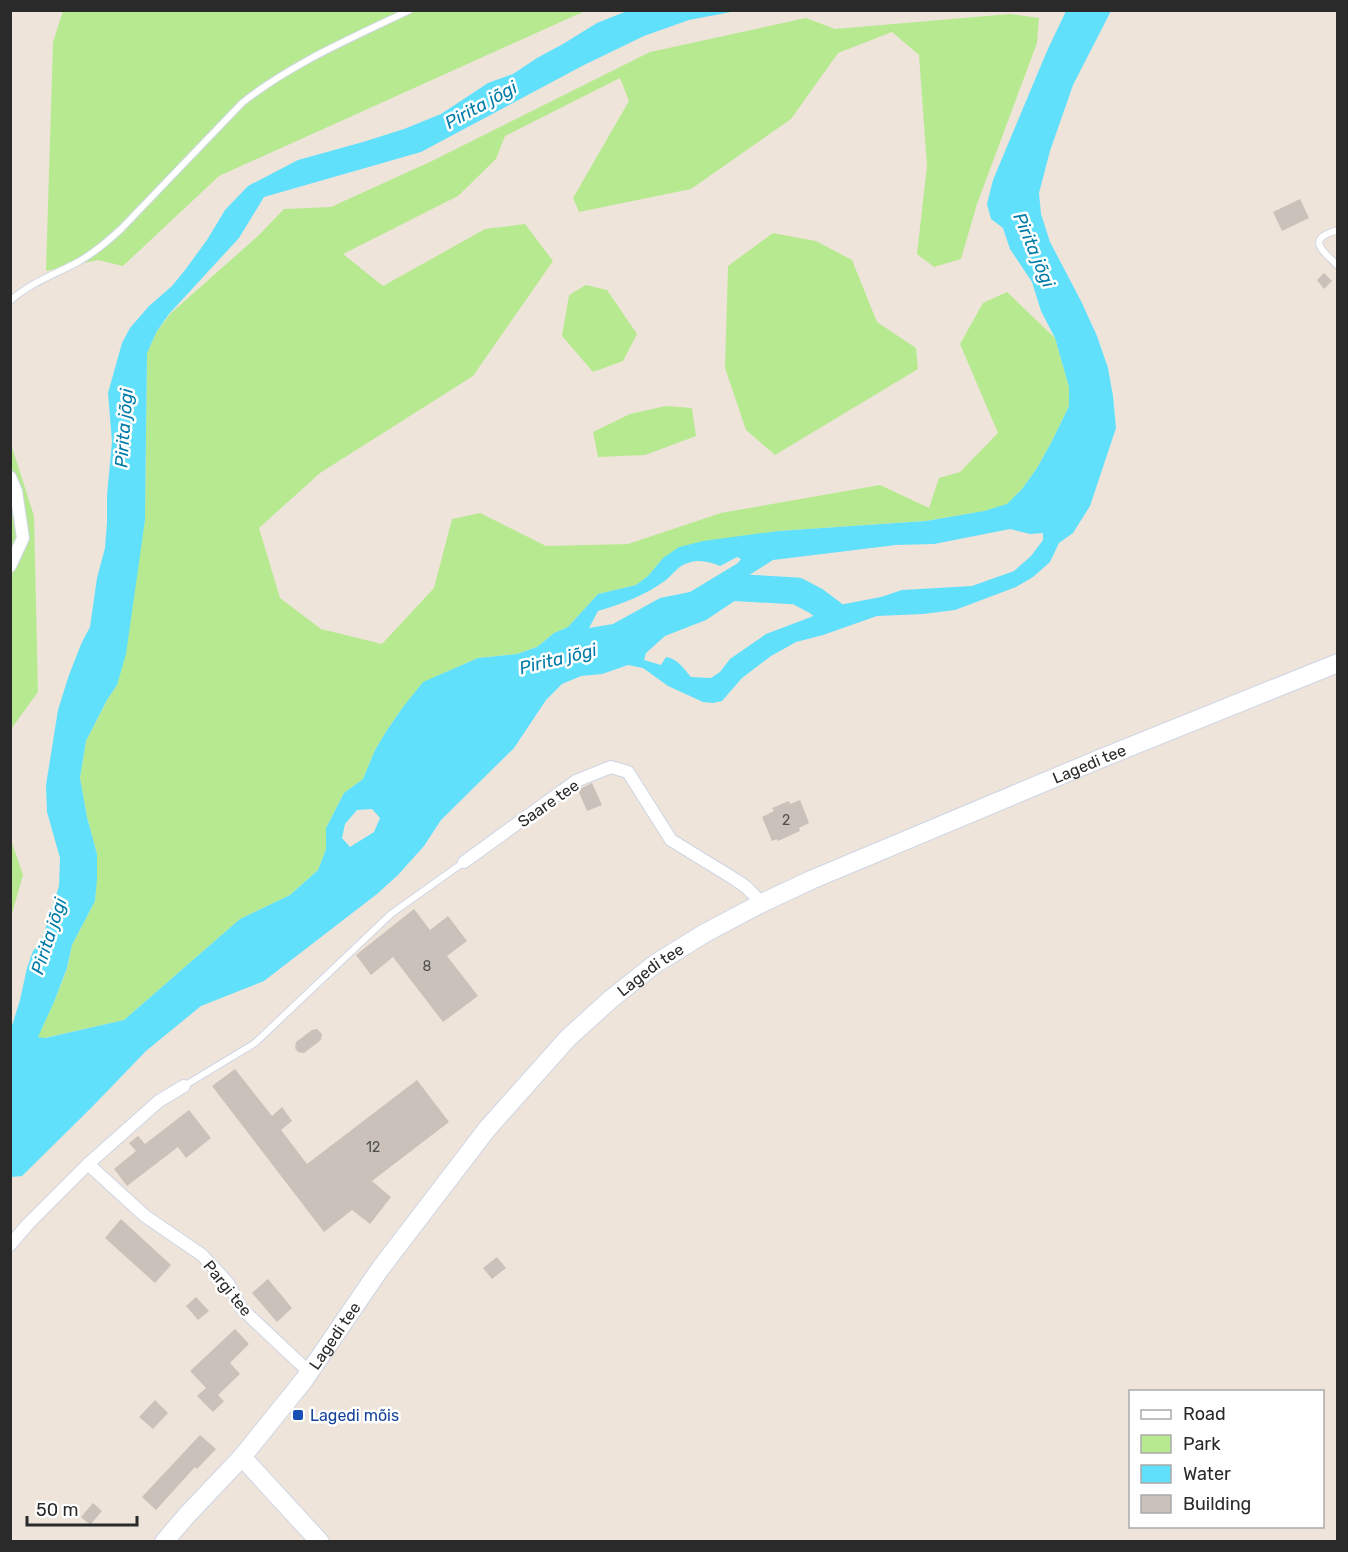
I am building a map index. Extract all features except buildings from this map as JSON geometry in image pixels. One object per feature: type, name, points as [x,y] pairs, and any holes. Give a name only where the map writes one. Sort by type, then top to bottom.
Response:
[{"type":"street","points":[[10,477],[16,491],[23,538],[10,566]]},
{"type":"street","name":"Lagedi tee","points":[[164,1542],[186,1515],[242,1457],[309,1372],[380,1269],[495,1120],[568,1038],[611,999],[655,964],[705,933],[811,880],[1102,758],[1338,663]]},
{"type":"street","name":"Saare tee","points":[[464,862],[576,781],[611,767],[628,772],[671,840],[741,884],[762,903]]},
{"type":"street","points":[[10,1245],[87,1164],[159,1101],[184,1086]]},
{"type":"street","name":"Pargi tee","points":[[87,1164],[146,1216],[201,1255],[228,1283],[241,1308],[309,1372]]},
{"type":"street","points":[[242,1457],[320,1542]]},
{"type":"lane","points":[[10,301],[21,291],[77,262],[105,243],[242,103],[262,87],[305,61],[410,10]]},
{"type":"lane","points":[[1338,230],[1323,234],[1319,242],[1320,248],[1338,266]]},
{"type":"lane","points":[[184,1086],[255,1043],[392,915],[464,862]]},
{"type":"green space","points":[[63,11],[585,11],[219,176],[123,266],[98,260],[46,271],[53,42]]},
{"type":"green space","points":[[1010,14],[1039,18],[1037,43],[977,204],[961,259],[934,267],[917,254],[927,166],[919,55],[892,32],[838,53],[791,119],[691,189],[579,212],[573,198],[629,101],[620,78],[505,136],[496,159],[458,196],[343,254],[383,286],[485,229],[525,224],[553,261],[473,376],[320,473],[259,528],[280,598],[321,629],[382,644],[434,588],[452,519],[480,513],[546,546],[628,544],[721,513],[880,485],[929,508],[939,478],[960,472],[998,433],[960,344],[983,303],[1007,292],[1055,338],[1069,387],[1069,406],[1037,468],[1007,505],[926,521],[778,531],[742,537],[663,558],[648,576],[636,585],[598,594],[568,627],[554,633],[537,647],[517,654],[478,658],[424,682],[387,730],[375,750],[363,779],[344,793],[326,828],[326,849],[318,870],[290,895],[240,919],[124,1020],[37,1038],[67,969],[72,945],[95,901],[97,854],[80,778],[86,741],[117,685],[145,520],[147,353],[157,331],[170,314],[259,235],[284,209],[331,207],[432,161],[650,52],[806,18],[835,29]]},
{"type":"green space","points":[[773,233],[816,241],[852,260],[877,322],[916,348],[918,369],[775,455],[746,430],[725,368],[728,266]]},
{"type":"green space","points":[[586,285],[607,290],[637,334],[623,361],[593,372],[562,336],[569,295]]},
{"type":"green space","points":[[666,406],[692,408],[696,436],[645,455],[598,457],[593,432],[630,414]]},
{"type":"green space","points":[[10,441],[34,516],[38,692],[11,729]]},
{"type":"green space","points":[[10,840],[23,875],[11,917]]},
{"type":"water","points":[[627,11],[736,11],[689,20],[644,36],[584,65],[421,152],[264,197],[239,238],[169,314],[157,331],[147,353],[145,520],[126,654],[117,685],[86,741],[80,778],[97,854],[95,901],[72,945],[67,968],[38,1037],[45,1038],[124,1020],[240,919],[290,895],[318,870],[326,849],[326,828],[344,793],[363,779],[375,750],[387,730],[423,682],[478,658],[517,654],[537,647],[554,633],[568,627],[598,594],[636,585],[648,576],[663,558],[679,547],[703,541],[778,531],[926,521],[984,511],[1007,504],[1022,489],[1051,443],[1069,406],[1069,387],[1055,338],[1041,311],[1032,282],[1010,249],[1003,228],[991,219],[987,204],[993,180],[1066,11],[1111,11],[1073,85],[1050,151],[1039,193],[1041,214],[1050,242],[1097,336],[1108,368],[1113,396],[1116,428],[1090,506],[1073,533],[1059,543],[1050,562],[1033,577],[1016,587],[955,610],[877,616],[796,642],[771,656],[742,678],[722,701],[703,702],[668,686],[643,668],[628,665],[602,674],[581,676],[562,684],[546,700],[514,748],[441,820],[424,846],[377,894],[264,981],[201,1006],[146,1051],[22,1176],[11,1177],[11,1029],[27,968],[33,951],[41,942],[59,886],[60,858],[47,812],[46,785],[58,710],[69,675],[90,627],[97,578],[105,548],[112,442],[108,393],[122,343],[130,328],[185,270],[225,210],[248,186],[298,160],[404,129],[441,114],[488,83],[513,74],[597,23]],"holes":[[[1010,529],[1030,534],[1043,533],[1043,540],[1031,556],[1014,571],[972,586],[902,590],[881,597],[834,606],[766,634],[730,659],[720,672],[711,678],[691,677],[670,658],[666,657],[661,665],[644,660],[646,653],[665,636],[706,620],[739,598],[746,577],[773,560],[896,545],[934,544]],[[737,557],[741,559],[738,563],[690,592],[660,598],[613,624],[589,628],[598,611],[642,595],[666,580],[684,564],[700,561],[720,566]],[[372,809],[380,818],[374,832],[350,847],[342,838],[345,824],[357,810]]]},
{"type":"waterway","name":"Pirita jõgi","points":[[726,587],[797,591],[832,613]]},
{"type":"place","name":"Lagedi mõis","points":[[298,1415]]}]
